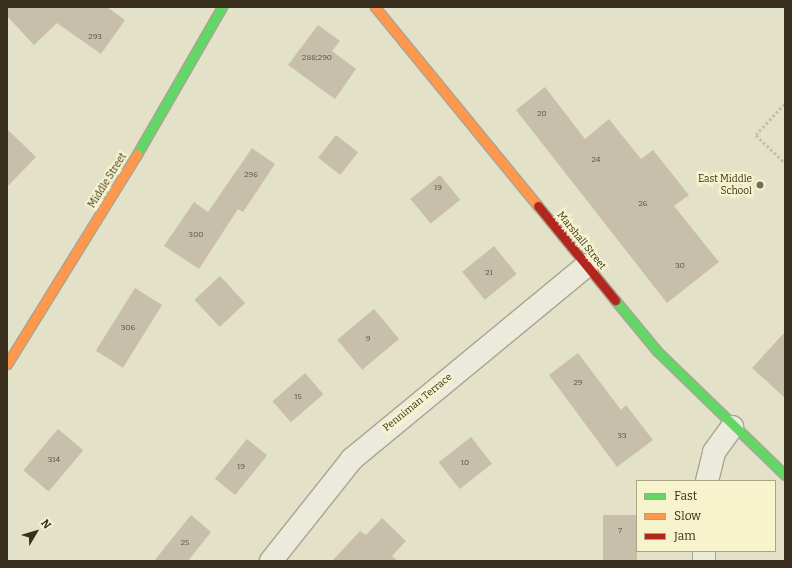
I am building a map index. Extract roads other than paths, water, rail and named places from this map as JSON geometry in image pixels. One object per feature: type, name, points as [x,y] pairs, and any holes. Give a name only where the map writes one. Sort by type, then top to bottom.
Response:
[{"type":"street","name":"Middle Street","points":[[7,364],[13,341],[184,78],[222,7]]},
{"type":"street","name":"Marshall Street","points":[[375,7],[657,351],[732,427],[785,475]]},
{"type":"street","name":"Penniman Terrace","points":[[271,561],[352,459],[587,265]]},
{"type":"street","points":[[707,480],[714,452],[732,427]]},
{"type":"place","name":"East Middle School","points":[[760,185]]}]
